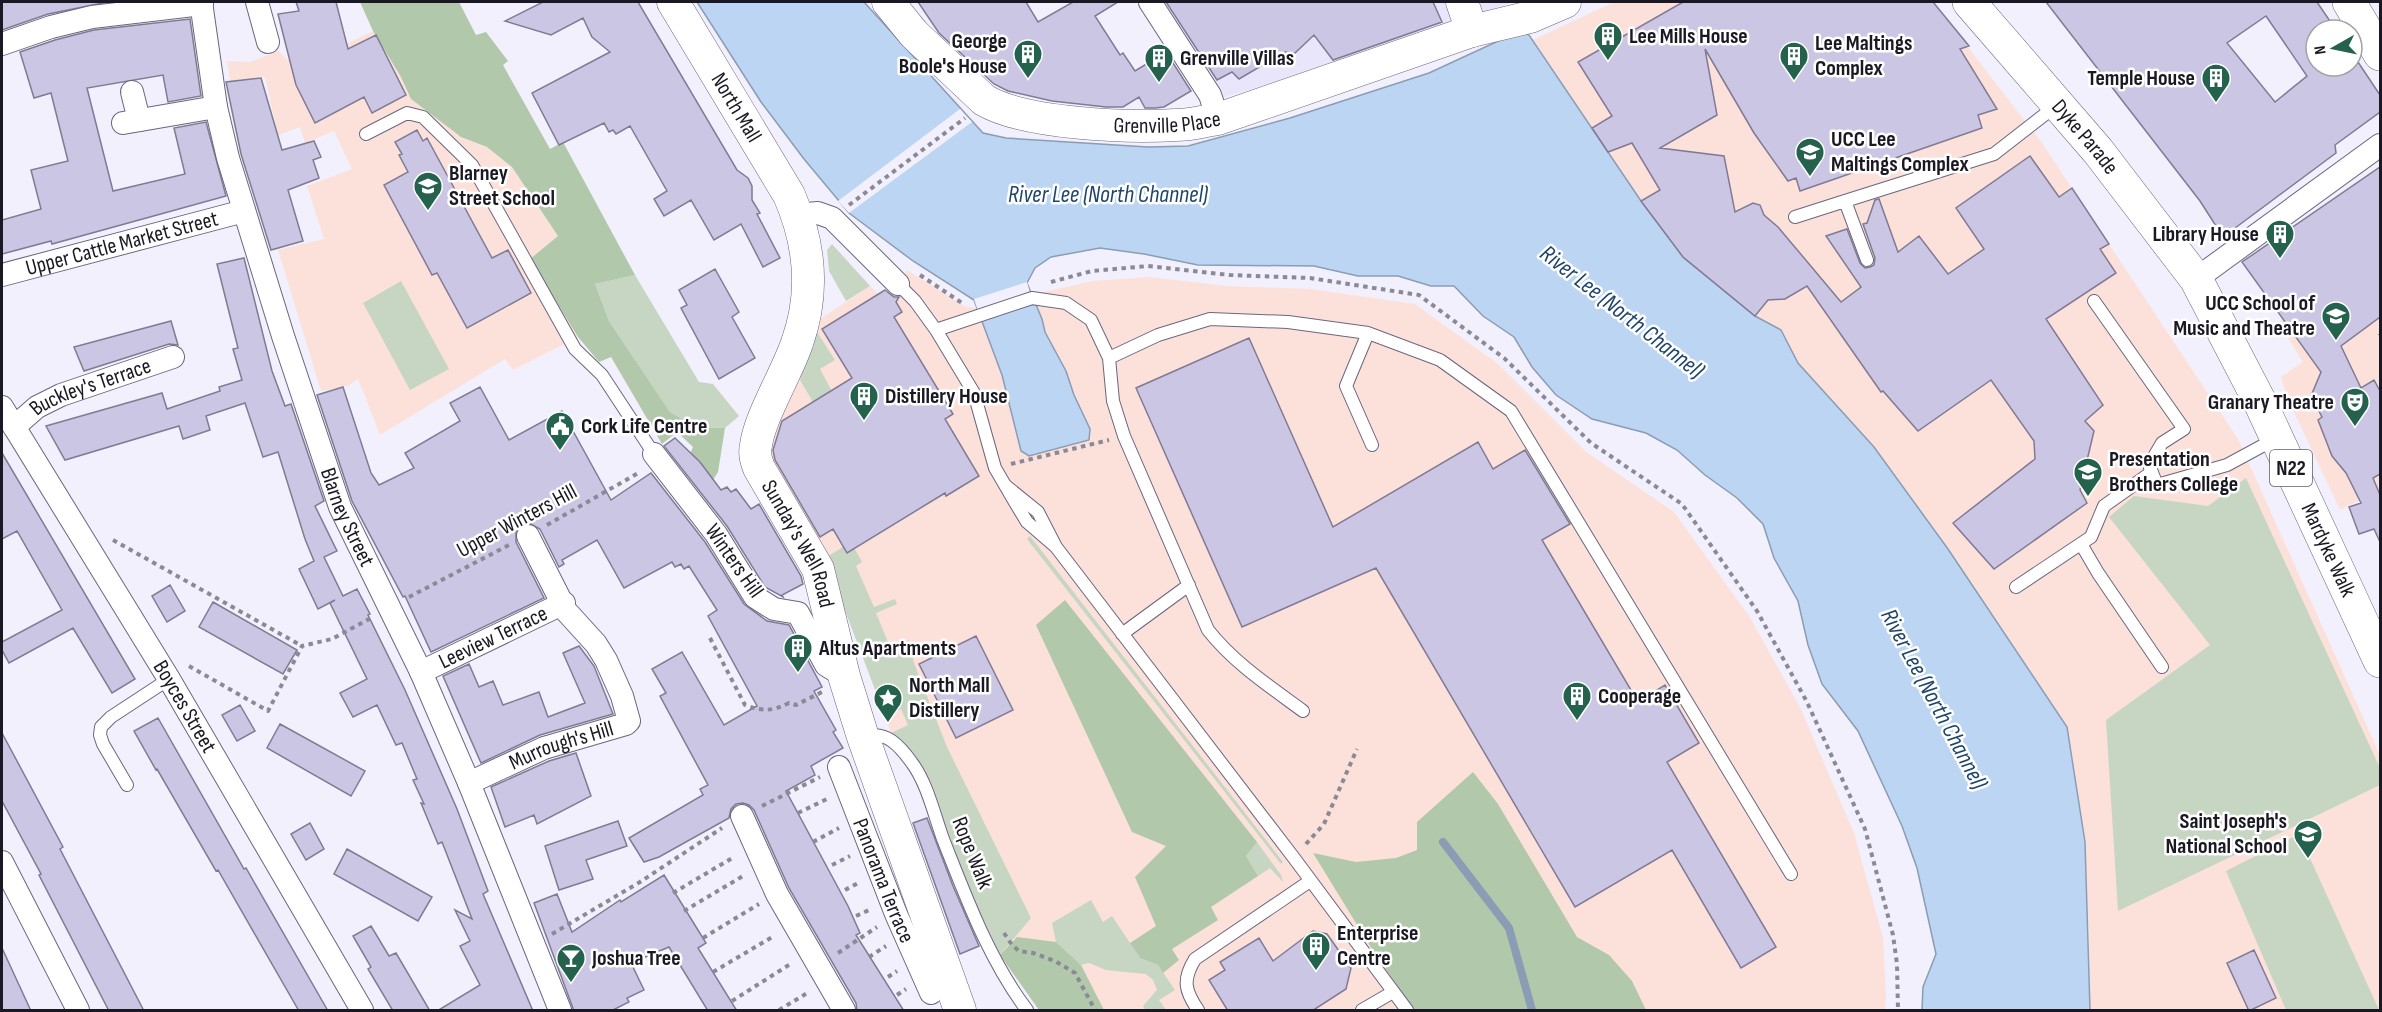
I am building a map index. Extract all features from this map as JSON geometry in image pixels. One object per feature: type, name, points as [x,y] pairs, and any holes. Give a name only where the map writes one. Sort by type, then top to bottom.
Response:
[{"type":"highway","name":"Dyke Parade","points":[[1969,2],[2098,151],[2196,279]]},
{"type":"highway","points":[[2349,2],[2380,54]]},
{"type":"highway","name":"Mardyke Walk","points":[[2196,279],[2277,437],[2380,661]]},
{"type":"main road","name":"North Mall","points":[[673,2],[789,195],[797,215]]},
{"type":"main road","name":"Grenville Place","points":[[891,2],[914,33],[984,100],[1005,111],[1082,122],[1152,126],[1179,125],[1218,119],[1472,31],[1530,17],[1565,2]]},
{"type":"main road","points":[[1462,2],[1472,31]]},
{"type":"main road","name":"Sunday's Well Road","points":[[797,215],[809,268],[806,310],[798,341],[759,433],[755,458],[818,569],[838,682],[863,737],[960,1011]]},
{"type":"street","points":[[257,2],[268,42]]},
{"type":"street","points":[[1150,2],[1210,95],[1218,119]]},
{"type":"street","points":[[2,44],[51,27],[92,17],[201,3]]},
{"type":"street","name":"Blarney Street","points":[[201,3],[216,107],[244,211],[340,507],[421,672],[469,783],[560,1011]]},
{"type":"street","points":[[132,92],[131,122],[216,107]]},
{"type":"street","points":[[2196,279],[2380,145]]},
{"type":"street","name":"Upper Cattle Market Street","points":[[2,275],[244,211]]},
{"type":"street","points":[[797,215],[818,213],[832,218],[898,284]]},
{"type":"street","name":"Buckley's Terrace","points":[[14,427],[37,407],[61,395],[173,357]]},
{"type":"street","name":"Boyces Street","points":[[2,407],[167,675],[362,1011]]},
{"type":"street","name":"Winters Hill","points":[[656,457],[716,534],[755,597],[774,609],[798,613],[826,665],[838,682]]},
{"type":"street","points":[[528,536],[564,603]]},
{"type":"street","name":"Leeview Terrace","points":[[421,672],[564,603]]},
{"type":"street","name":"Murrough's Hill","points":[[469,783],[544,748],[626,724],[629,721],[622,696],[606,660],[596,644],[567,611],[564,603]]},
{"type":"street","name":"Panorama Terrace","points":[[839,767],[896,914],[931,993]]},
{"type":"street","points":[[742,816],[777,894],[844,1011]]},
{"type":"street","points":[[2,862],[11,901],[78,1011]]},
{"type":"lane","points":[[1795,217],[1994,154],[2058,104]]},
{"type":"lane","points":[[366,134],[408,112],[415,113],[423,117],[472,165],[575,349],[602,375],[656,457]]},
{"type":"lane","points":[[1845,201],[1867,260]]},
{"type":"lane","points":[[898,284],[915,301],[936,330],[974,393],[995,468],[1027,522],[1056,547],[1294,858],[1407,1011]]},
{"type":"lane","points":[[936,330],[1032,298],[1066,303],[1091,320],[1109,358],[1113,401],[1124,436],[1208,630],[1223,649],[1303,711]]},
{"type":"lane","points":[[2094,301],[2184,429],[2162,443],[2149,465],[2157,485],[2227,465],[2277,437]]},
{"type":"lane","points":[[1109,358],[1158,335],[1210,319],[1288,322],[1368,333],[1440,360],[1511,411],[1791,874]]},
{"type":"lane","points":[[1368,333],[1346,386],[1372,445]]},
{"type":"lane","points":[[2016,587],[2091,537],[2104,506],[2152,472]]},
{"type":"lane","points":[[2081,544],[2162,667]]},
{"type":"lane","points":[[1122,634],[1189,585]]},
{"type":"lane","points":[[127,785],[104,744],[100,735],[101,727],[167,675]]},
{"type":"lane","name":"Rope Walk","points":[[863,737],[875,734],[891,739],[914,764],[973,913],[999,966],[1027,1011]]},
{"type":"lane","points":[[1198,1011],[1189,997],[1186,984],[1187,971],[1195,959],[1310,881]]},
{"type":"lane","points":[[1362,1011],[1393,992]]},
{"type":"path","points":[[844,208],[968,117]]},
{"type":"path","points":[[995,468],[1124,436]]},
{"type":"path","name":"Upper Winters Hill","points":[[302,646],[332,639],[528,536],[656,457]]},
{"type":"path","points":[[92,553],[112,539],[302,646],[268,711],[181,661],[167,675]]},
{"type":"path","points":[[710,638],[745,705],[757,709],[775,710],[789,703],[796,705],[838,682]]},
{"type":"path","points":[[1294,858],[1324,824],[1357,749]]},
{"type":"path","points":[[532,943],[572,924],[742,816],[839,767]]},
{"type":"path","points":[[798,813],[848,789]]},
{"type":"path","points":[[673,892],[759,855]]},
{"type":"path","points":[[684,910],[759,855]]},
{"type":"path","points":[[703,938],[777,894]]},
{"type":"path","points":[[732,1001],[818,967],[896,914]]},
{"type":"path","points":[[713,972],[794,923]]},
{"type":"path","points":[[1000,926],[1012,945],[1019,951],[1055,961],[1075,973],[1095,1011]]},
{"type":"path","points":[[779,1011],[818,967]]},
{"type":"shaded area","points":[[1158,2],[1513,2],[1335,64],[1218,99]]},
{"type":"shaded area","points":[[1614,2],[1933,2],[2042,143],[2238,439],[2380,755],[2380,1010],[2090,1010],[2089,928],[2067,727],[1948,549],[1874,447],[1798,363],[1781,330],[1755,316],[1684,258],[1641,201],[1533,40]]},
{"type":"shaded area","name":"Blarney Street School","points":[[373,31],[401,77],[411,99],[461,137],[487,147],[512,167],[558,236],[530,259],[578,337],[513,370],[505,359],[380,435],[358,379],[348,386],[321,391],[278,250],[324,239],[307,186],[352,169],[334,131],[305,143],[300,127],[278,135],[265,77],[230,81],[227,61],[250,62],[279,51],[287,60],[330,48],[332,51]]},
{"type":"shaded area","name":"UCC School of Music and Theatre","points":[[2380,210],[2380,490],[2340,510],[2287,397],[2281,377],[2303,362],[2278,322],[2284,319],[2360,224]]},
{"type":"shaded area","points":[[907,270],[966,307],[973,308],[1093,281],[1149,277],[1227,286],[1310,289],[1415,304],[1498,364],[1585,451],[1674,512],[1749,616],[1800,707],[1854,833],[1883,938],[1885,1010],[1039,1010],[1000,955],[962,874],[915,759],[891,733],[830,565],[768,463],[773,428],[800,380],[817,321],[870,286],[883,299],[891,294]]},
{"type":"green space","points":[[360,2],[459,2],[476,35],[486,32],[508,61],[503,65],[550,149],[563,142],[635,275],[595,284],[609,321],[670,412],[696,427],[725,428],[718,472],[713,480],[690,454],[693,447],[677,432],[662,444],[611,357],[599,362],[578,337],[530,259],[558,236],[512,167],[487,147],[461,137],[411,99],[401,77],[373,31]]},
{"type":"green space","points":[[832,244],[870,286],[846,301],[829,271],[827,250]]},
{"type":"green space","points":[[635,275],[699,382],[713,384],[739,416],[725,428],[696,427],[670,412],[609,321],[595,284]]},
{"type":"green space","points":[[401,281],[449,369],[410,390],[363,303]]},
{"type":"green space","points":[[815,329],[835,360],[820,369],[833,393],[814,404],[800,380]]},
{"type":"green space","points":[[2246,478],[2380,768],[2380,785],[2118,911],[2106,720],[2210,645],[2109,517],[2134,496],[2208,506]]},
{"type":"green space","points":[[1030,536],[1283,862],[1281,864],[1027,539]]},
{"type":"green space","points":[[851,542],[862,562],[856,566],[874,607],[895,599],[897,604],[876,613],[890,647],[909,640],[914,663],[947,747],[1031,918],[1000,955],[962,874],[915,759],[891,733],[908,725],[901,709],[885,716],[825,558]]},
{"type":"green space","points":[[1065,600],[1257,842],[1246,856],[1258,876],[1211,907],[1218,920],[1172,949],[1179,960],[1163,973],[1158,965],[1140,958],[1130,943],[1156,926],[1135,877],[1166,846],[1132,832],[1036,625]]},
{"type":"green space","points":[[1473,772],[1498,804],[1577,937],[1609,955],[1632,981],[1646,1010],[1415,1010],[1375,954],[1313,853],[1356,862],[1396,858],[1417,850],[1417,822]]},
{"type":"green space","points":[[2299,834],[2379,1010],[2286,1010],[2226,871]]},
{"type":"green space","points":[[1257,842],[1281,875],[1283,882],[1270,868],[1258,876],[1246,856]]},
{"type":"green space","points":[[1091,900],[1103,922],[1112,916],[1140,958],[1158,965],[1175,990],[1159,1000],[1166,1010],[1145,1010],[1143,1006],[1157,990],[1153,980],[1146,974],[1106,970],[1089,963],[1081,965],[1056,942],[1052,923]]},
{"type":"green space","points":[[1017,937],[1056,942],[1081,965],[1104,1010],[1039,1010],[1000,955]]},
{"type":"water","name":"River Lee (North Channel)","points":[[697,2],[864,2],[983,133],[1006,138],[1148,147],[1188,146],[1290,118],[1429,73],[1509,36],[1524,33],[1529,35],[1641,201],[1684,258],[1755,316],[1781,330],[1798,363],[1874,447],[1948,549],[2067,727],[2085,842],[2090,1010],[1922,1010],[1923,987],[1936,954],[1917,868],[1902,826],[1858,731],[1822,684],[1808,645],[1798,601],[1774,558],[1763,524],[1737,498],[1705,475],[1677,450],[1646,433],[1592,419],[1556,395],[1532,367],[1514,337],[1483,316],[1454,286],[1431,286],[1398,276],[1358,276],[1314,266],[1198,265],[1100,248],[1051,257],[1035,268],[1027,283],[1045,332],[1066,371],[1090,429],[1089,440],[1029,456],[1021,451],[1002,375],[974,300],[913,261],[849,213],[761,102]]},
{"type":"pier","points":[[960,109],[972,122],[849,213],[838,201]]},
{"type":"pier","points":[[1027,282],[1032,300],[980,317],[974,299]]},
{"type":"building","points":[[2,2],[108,2],[48,14],[2,30]]},
{"type":"building","points":[[296,2],[336,2],[348,49],[376,35],[406,95],[372,113],[364,97],[315,123],[296,85],[278,14],[299,11]]},
{"type":"building","points":[[543,2],[638,2],[737,170],[748,178],[752,186],[752,200],[760,213],[757,214],[780,258],[763,267],[741,224],[714,240],[691,200],[664,216],[654,199],[667,191],[630,126],[616,134],[613,130],[609,132],[604,123],[559,145],[532,93],[610,52],[592,37],[583,18],[551,35],[505,21]]},
{"type":"building","points":[[918,2],[1026,2],[1038,22],[1073,2],[1118,2],[1095,16],[1120,55],[1123,53],[1135,71],[1166,52],[1191,91],[1164,107],[1145,108],[1139,97],[1123,107],[1106,107],[1052,101],[1008,91],[994,84],[939,33]]},
{"type":"building","points":[[1166,2],[1433,2],[1442,22],[1333,60],[1314,35],[1295,53],[1285,52],[1239,79],[1232,72],[1217,80]]},
{"type":"building","points":[[1683,2],[1933,2],[1969,46],[1960,49],[1997,109],[1978,115],[1982,128],[1800,191],[1796,178],[1788,181],[1754,133],[1705,49],[1717,115],[1660,148],[1724,156],[1735,212],[1753,203],[1760,205],[1764,215],[1778,227],[1841,302],[1861,287],[1826,236],[1847,229],[1860,263],[1865,268],[1874,265],[1875,258],[1863,224],[1867,223],[1875,200],[1879,199],[1898,252],[1919,236],[1948,274],[1984,249],[1956,208],[2030,156],[2059,197],[2072,188],[2109,244],[2100,249],[2116,273],[2046,319],[2103,405],[2085,421],[2094,431],[2080,490],[2087,503],[1994,569],[1953,523],[2035,459],[2034,441],[1991,380],[1918,431],[1883,391],[1881,392],[1807,286],[1785,299],[1768,300],[1755,316],[1683,257],[1641,201],[1660,190],[1632,143],[1608,152],[1592,128],[1612,116],[1578,62]]},
{"type":"building","points":[[2046,2],[2317,2],[2328,18],[2304,18],[2304,72],[2266,16],[2227,43],[2275,102],[2305,78],[2364,78],[2364,71],[2380,95],[2380,112],[2335,145],[2336,153],[2223,237],[2200,201]]},
{"type":"building","points":[[190,19],[201,96],[168,102],[163,75],[87,88],[113,191],[185,174],[174,128],[206,122],[226,196],[52,244],[51,241],[2,254],[2,220],[41,209],[31,170],[68,161],[51,93],[34,98],[20,52],[94,30]]},
{"type":"building","points":[[261,78],[282,150],[314,141],[321,157],[313,160],[319,178],[288,190],[303,241],[271,250],[241,154],[226,82]]},
{"type":"building","points":[[417,130],[423,141],[427,138],[492,258],[508,250],[531,293],[467,328],[437,273],[432,275],[384,185],[408,172],[395,142]]},
{"type":"building","points":[[2380,167],[2380,317],[2341,346],[2361,388],[2374,380],[2380,391],[2380,474],[2373,478],[2380,495],[2380,542],[2374,529],[2359,534],[2349,507],[2361,503],[2346,473],[2332,456],[2318,420],[2322,417],[2311,396],[2321,372],[2242,262]]},
{"type":"building","points":[[244,258],[272,371],[285,406],[291,404],[324,501],[315,506],[337,551],[324,557],[343,596],[357,589],[405,690],[457,809],[488,891],[483,894],[533,1011],[437,1011],[480,985],[460,946],[470,941],[455,910],[472,919],[442,842],[438,844],[421,803],[424,804],[413,780],[417,779],[402,743],[396,745],[377,705],[353,717],[340,693],[367,679],[330,603],[335,600],[318,609],[299,569],[314,561],[278,452],[263,457],[245,403],[206,416],[210,430],[183,439],[179,426],[65,460],[46,426],[162,393],[167,409],[220,391],[219,387],[242,380],[233,349],[238,348],[217,264]]},
{"type":"building","points":[[715,269],[739,312],[732,317],[755,358],[719,379],[681,308],[687,305],[679,290]]},
{"type":"building","name":"Distillery House","points":[[885,290],[894,297],[899,297],[896,302],[902,312],[894,317],[953,414],[945,419],[979,476],[946,496],[945,493],[847,553],[833,529],[820,537],[775,460],[773,450],[782,421],[852,378],[822,329]]},
{"type":"building","points":[[171,321],[178,345],[169,344],[84,371],[74,347]]},
{"type":"building","name":"Cooperage","points":[[1249,338],[1333,527],[1478,442],[1493,469],[1525,450],[1570,524],[1542,540],[1638,702],[1665,685],[1699,743],[1667,762],[1776,947],[1741,968],[1672,850],[1575,907],[1376,568],[1242,627],[1136,388]]},
{"type":"building","points":[[343,387],[371,473],[379,485],[414,468],[405,453],[460,421],[450,403],[480,387],[509,440],[562,411],[611,500],[651,473],[705,542],[744,604],[767,621],[789,625],[822,687],[814,691],[836,730],[833,732],[843,748],[811,766],[815,775],[786,791],[848,906],[860,933],[856,935],[904,1011],[857,1011],[856,1003],[789,888],[754,810],[749,805],[736,804],[731,809],[729,818],[659,857],[644,862],[629,838],[703,795],[700,789],[708,785],[660,696],[666,693],[652,669],[682,652],[724,725],[757,706],[708,616],[717,610],[689,566],[684,569],[681,564],[675,567],[672,562],[624,588],[597,540],[562,560],[564,564],[559,567],[540,529],[529,523],[522,524],[516,529],[516,542],[544,598],[431,652],[405,596],[403,597],[352,501],[317,395]]},
{"type":"building","points":[[675,438],[700,462],[721,490],[727,487],[731,492],[736,489],[751,509],[759,504],[801,576],[803,584],[782,595],[783,597],[765,587],[727,526],[664,446]]},
{"type":"building","points":[[2,453],[135,679],[112,693],[73,628],[9,663],[2,650],[2,642],[62,610],[17,531],[2,539]]},
{"type":"building","points":[[170,585],[185,611],[167,622],[152,596]]},
{"type":"building","points":[[213,602],[297,650],[283,674],[199,627]]},
{"type":"building","points":[[976,636],[1013,710],[956,738],[919,664]]},
{"type":"building","points":[[579,646],[594,666],[613,714],[540,735],[481,763],[443,676],[469,664],[479,687],[493,681],[503,705],[539,692],[548,717],[585,703],[563,653]]},
{"type":"building","points":[[240,705],[255,731],[237,741],[222,715]]},
{"type":"building","points":[[158,718],[328,1011],[299,1011],[218,870],[216,871],[156,770],[134,731]]},
{"type":"building","points":[[280,724],[365,771],[351,796],[267,748]]},
{"type":"building","points":[[2,733],[63,847],[60,849],[144,1011],[109,1011],[39,875],[41,874],[2,801]]},
{"type":"building","points":[[576,753],[591,796],[537,824],[534,815],[505,827],[491,787],[549,761]]},
{"type":"building","points":[[927,818],[979,946],[960,954],[913,823]]},
{"type":"building","points":[[618,821],[627,846],[586,860],[593,879],[559,890],[545,846]]},
{"type":"building","points":[[310,823],[324,849],[306,860],[291,834]]},
{"type":"building","points":[[347,849],[432,897],[418,921],[334,874]]},
{"type":"building","points":[[664,875],[706,943],[698,948],[737,1011],[708,1011],[669,947],[631,963],[644,990],[627,998],[629,1002],[611,1011],[574,1011],[534,903],[557,894],[572,932],[620,900],[621,902]]},
{"type":"building","points":[[371,926],[389,956],[396,953],[430,1011],[393,1011],[368,969],[371,967],[353,936]]},
{"type":"building","name":"Enterprise Centre","points":[[1313,931],[1327,934],[1351,968],[1346,989],[1312,1011],[1228,1011],[1209,980],[1225,970],[1220,962],[1259,938],[1273,961]]},
{"type":"building","points":[[2,948],[31,1011],[2,1011]]},
{"type":"building","points":[[2254,950],[2276,998],[2249,1011],[2227,963]]},
{"type":"waterway","points":[[1443,842],[1509,928],[1532,1010]]},
{"type":"place","name":"Lee Mills House","points":[[1608,62]]},
{"type":"place","name":"George Boole's House","points":[[1028,80]]},
{"type":"place","name":"Lee Maltings Complex","points":[[1794,82]]},
{"type":"place","name":"Grenville Villas","points":[[1159,84]]},
{"type":"place","name":"Temple House","points":[[2216,104]]},
{"type":"place","name":"UCC Lee Maltings Complex","points":[[1810,178]]},
{"type":"place","name":"Blarney Street School","points":[[428,212]]},
{"type":"place","name":"Library House","points":[[2280,260]]},
{"type":"place","name":"UCC School of Music and Theatre","points":[[2336,342]]},
{"type":"place","name":"Distillery House","points":[[864,422]]},
{"type":"place","name":"Granary Theatre","points":[[2355,428]]},
{"type":"place","name":"Cork Life Centre","points":[[560,452]]},
{"type":"place","name":"Presentation Brothers College","points":[[2088,498]]},
{"type":"place","name":"Altus Apartments","points":[[798,674]]},
{"type":"place","name":"Cooperage","points":[[1577,722]]},
{"type":"place","name":"North Mall Distillery","points":[[888,724]]},
{"type":"place","name":"Saint Joseph's National School","points":[[2308,860]]},
{"type":"place","name":"Enterprise Centre","points":[[1316,972]]},
{"type":"place","name":"Joshua Tree","points":[[571,984]]}]
